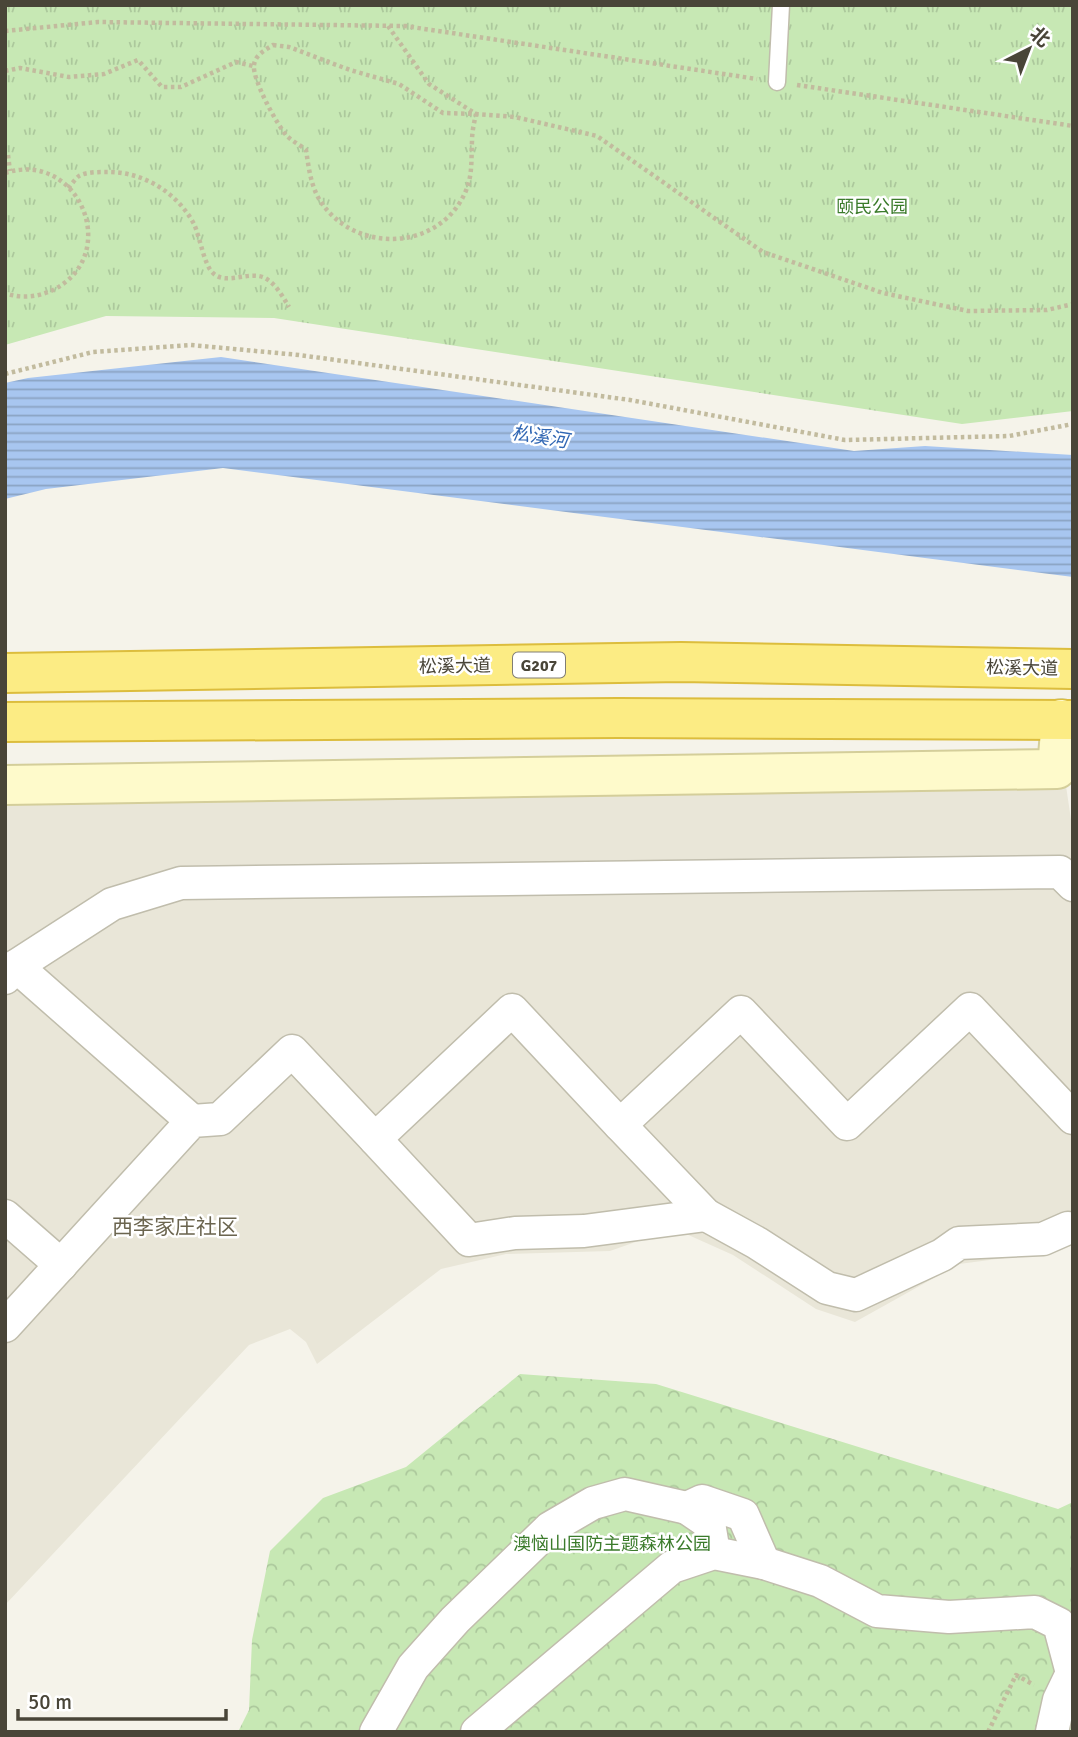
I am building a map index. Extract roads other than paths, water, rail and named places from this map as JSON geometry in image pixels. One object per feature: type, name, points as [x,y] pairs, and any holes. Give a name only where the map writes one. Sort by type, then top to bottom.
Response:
[{"type":"highway","name":"松溪大道","points":[[5,673],[681,662],[1073,668]]},
{"type":"highway","points":[[5,722],[604,718],[1067,720]]},
{"type":"main road","points":[[5,785],[1057,769],[1067,720]]},
{"type":"street","points":[[705,1215],[583,1231],[515,1233],[469,1240],[292,1051],[220,1119],[192,1121],[11,972],[113,904],[181,883],[1060,872],[1073,886]]},
{"type":"street","points":[[620,1125],[741,1012],[847,1124],[970,1009],[1073,1118]]},
{"type":"street","points":[[375,1139],[512,1010],[705,1215],[757,1243],[827,1288],[856,1295],[942,1255],[959,1243],[1043,1239],[1068,1228]]},
{"type":"street","points":[[8,1318],[61,1265],[192,1121]]},
{"type":"street","points":[[5,1216],[61,1265]]},
{"type":"street","points":[[376,1732],[413,1667],[456,1620],[550,1528],[593,1503],[625,1494],[687,1508],[709,1523],[714,1553]]},
{"type":"street","points":[[687,1508],[702,1501],[743,1516],[764,1563]]},
{"type":"street","points":[[477,1732],[672,1567],[714,1553],[764,1563],[820,1581],[877,1611],[949,1617],[1035,1612],[1059,1624],[1068,1681],[1052,1732]]},
{"type":"lane","points":[[777,82],[781,5]]},
{"type":"water","name":"松溪河","points":[[221,357],[854,451],[925,446],[1073,455],[1073,577],[223,468],[46,489],[5,499],[5,383],[28,378]]},
{"type":"district","name":"西李家庄社区","points":[[175,1227]]},
{"type":"park label","name":"颐民公园","points":[[872,207]]},
{"type":"park label","name":"澳恼山国防主题森林公园","points":[[612,1544]]}]
